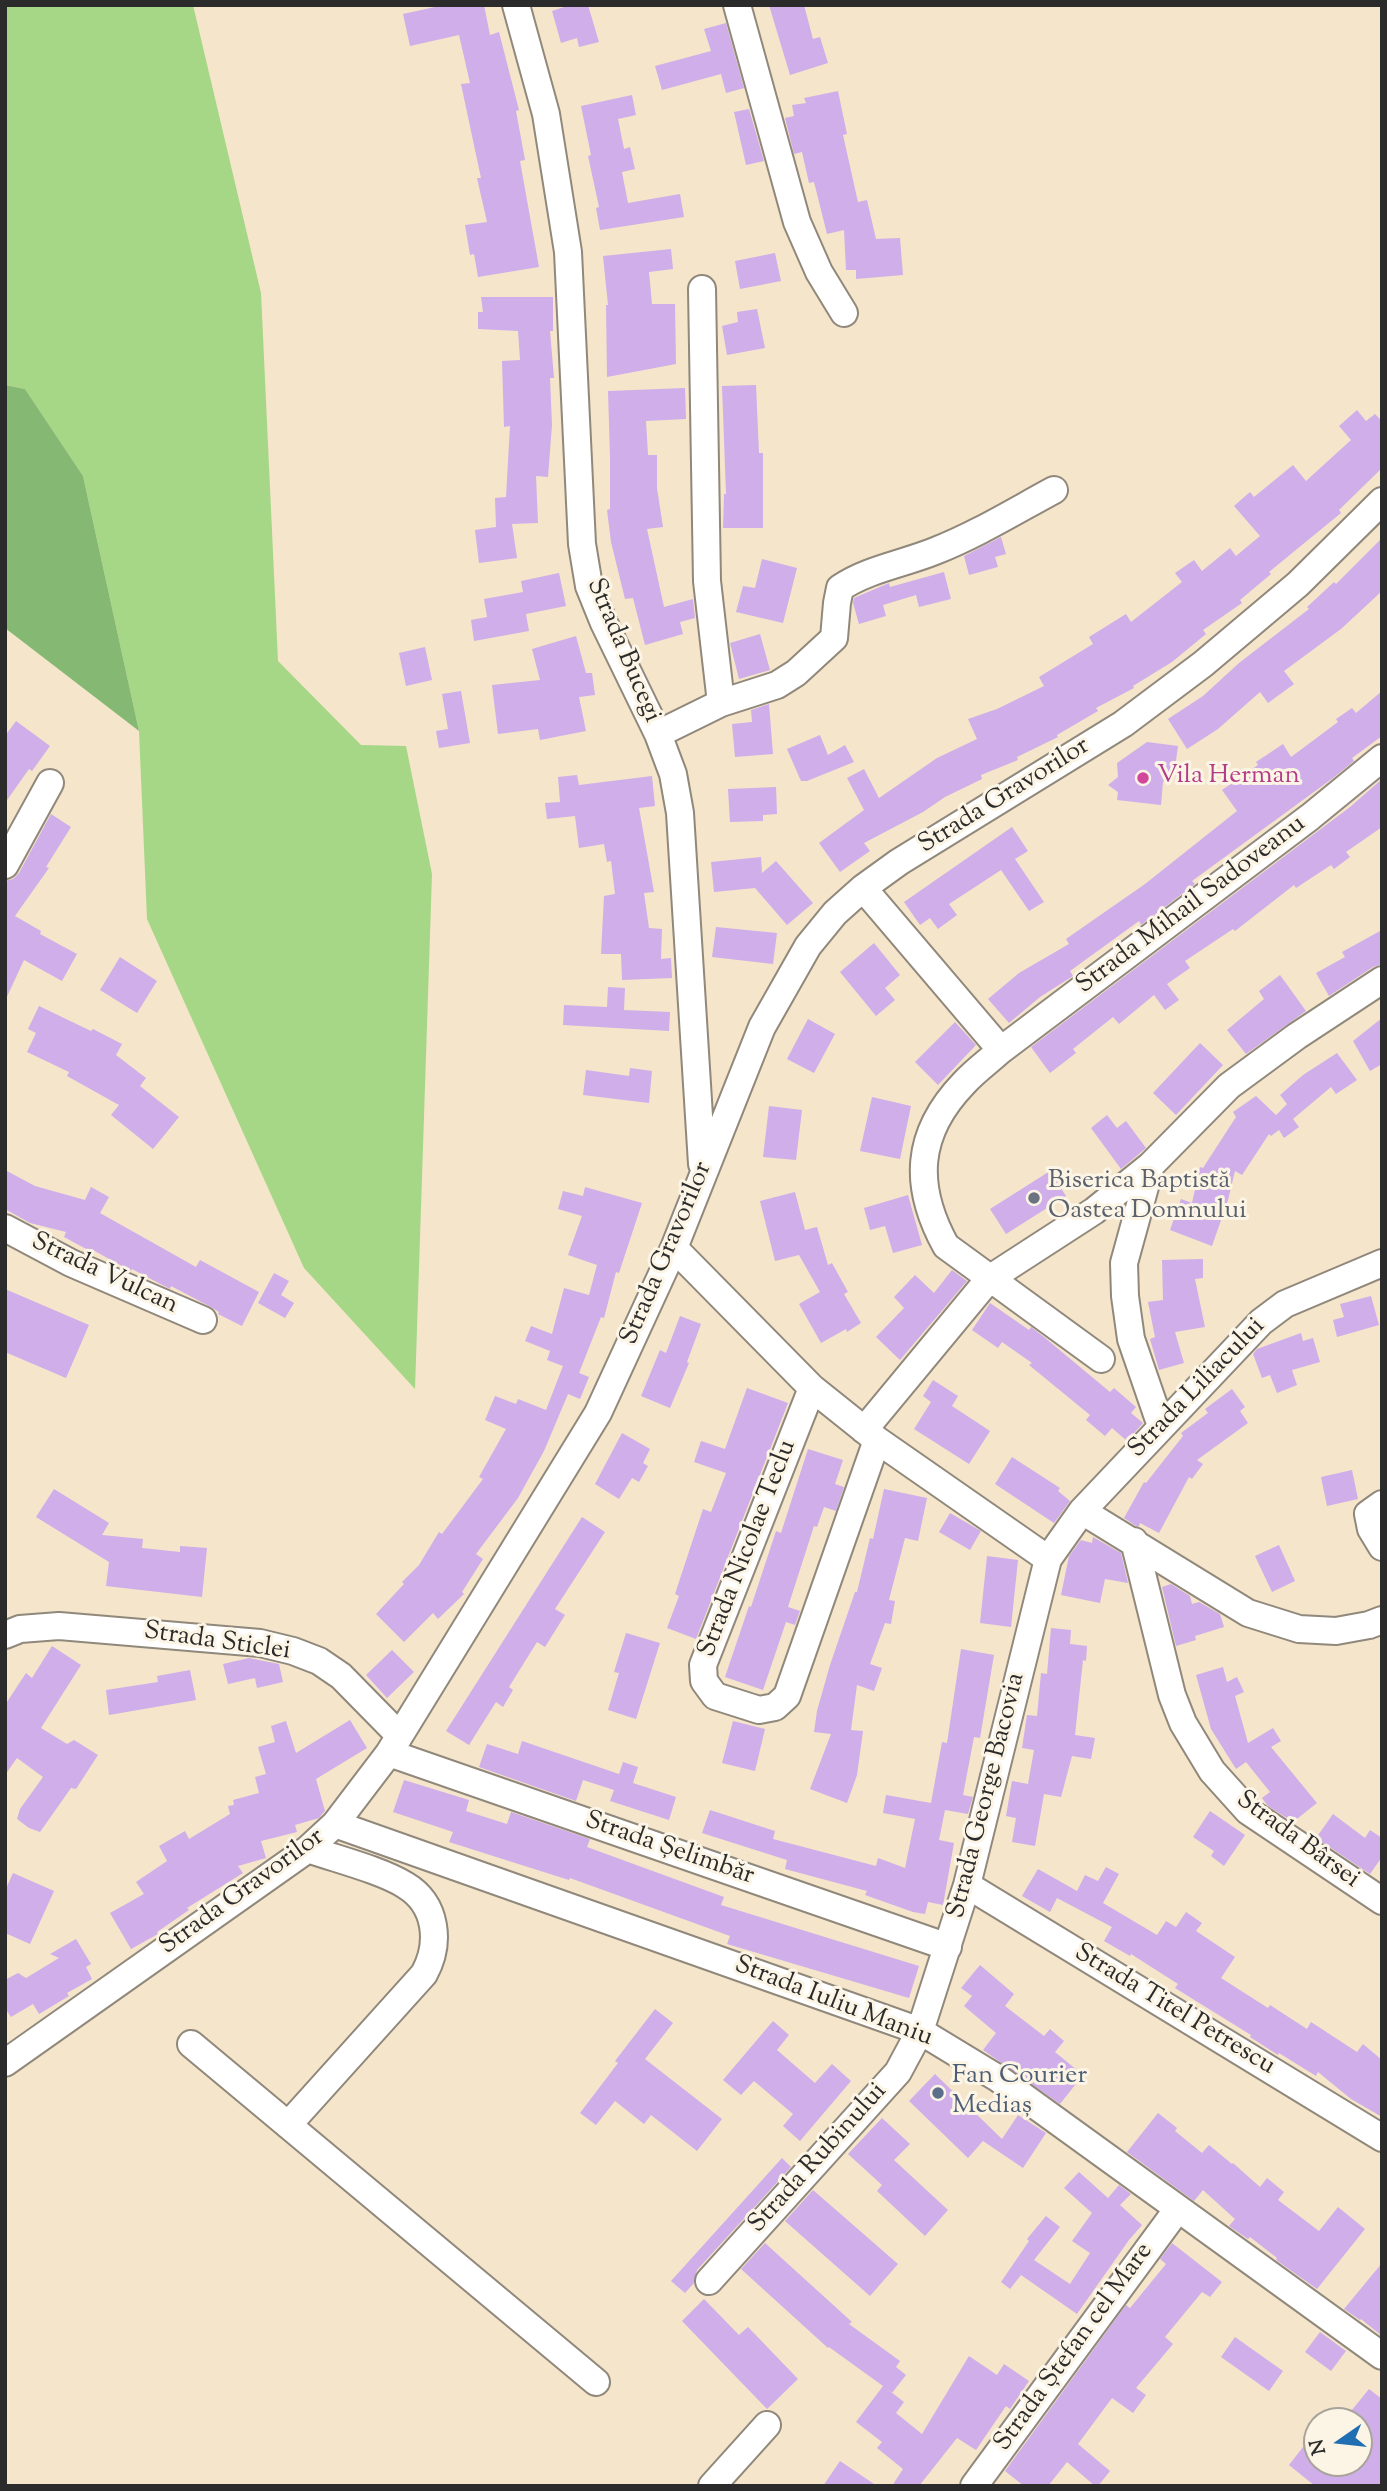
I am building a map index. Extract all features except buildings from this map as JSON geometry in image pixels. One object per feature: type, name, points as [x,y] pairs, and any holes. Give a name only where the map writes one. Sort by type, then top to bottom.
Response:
[{"type":"street","name":"Strada Bucegi","points":[[516,5],[546,114],[568,252],[582,544],[589,586],[604,624],[658,734],[673,774],[680,813],[703,1173]]},
{"type":"street","points":[[737,5],[797,222],[820,272],[844,313]]},
{"type":"street","points":[[702,289],[708,582],[721,703]]},
{"type":"street","points":[[658,734],[721,703],[777,685],[796,673],[834,638],[836,603],[840,588],[855,578],[934,552],[1054,490]]},
{"type":"street","name":"Strada Gravorilor","points":[[5,2063],[308,1849],[335,1824],[394,1744],[598,1413],[674,1248],[762,1027],[808,946],[835,913],[863,888],[899,862],[1123,724],[1203,664],[1298,584],[1382,501]]},
{"type":"street","name":"Strada Mihail Sadoveanu","points":[[1101,1359],[946,1246],[932,1220],[923,1183],[926,1146],[938,1116],[964,1083],[1001,1050],[1310,817],[1382,758]]},
{"type":"street","points":[[5,864],[50,783]]},
{"type":"street","points":[[863,888],[1001,1050]]},
{"type":"street","points":[[871,1435],[989,1279],[1094,1211],[1151,1165],[1229,1086],[1297,1036],[1382,980]]},
{"type":"street","points":[[1151,1165],[1124,1262],[1125,1296],[1131,1339],[1161,1426]]},
{"type":"street","name":"Strada Vulcan","points":[[5,1228],[71,1262],[203,1320]]},
{"type":"street","points":[[674,1248],[812,1388],[871,1435],[1048,1559]]},
{"type":"street","name":"Strada Liliacului","points":[[1048,1559],[1082,1511],[1269,1316],[1285,1304],[1382,1263]]},
{"type":"street","name":"Strada Nicolae Teclu","points":[[812,1388],[703,1665],[704,1681],[715,1696],[759,1710],[775,1707],[787,1696],[871,1435]]},
{"type":"street","points":[[1382,1504],[1368,1514],[1371,1529],[1382,1547]]},
{"type":"street","points":[[1082,1511],[1248,1613],[1299,1629],[1336,1631],[1382,1620]]},
{"type":"street","name":"Strada Bârsei","points":[[1134,1541],[1172,1696],[1183,1723],[1212,1771],[1248,1811],[1382,1901]]},
{"type":"street","name":"Strada George Bacovia","points":[[919,2031],[967,1885],[1048,1559]]},
{"type":"street","name":"Strada Sticlei","points":[[5,1635],[20,1629],[59,1626],[260,1643],[293,1651],[319,1661],[341,1676],[394,1744]]},
{"type":"street","name":"Strada Șelimbăr","points":[[394,1744],[948,1947]]},
{"type":"street","name":"Strada Iuliu Maniu","points":[[335,1824],[919,2031],[999,2079],[1382,2356]]},
{"type":"street","points":[[288,2125],[424,1974],[434,1949],[433,1922],[428,1910],[413,1891],[395,1880],[308,1849]]},
{"type":"street","name":"Strada Titel Petrescu","points":[[967,1885],[1382,2138]]},
{"type":"street","name":"Strada Rubinului","points":[[709,2281],[898,2072],[919,2031]]},
{"type":"street","points":[[191,2045],[596,2382]]},
{"type":"street","name":"Strada Ștefan cel Mare","points":[[974,2486],[1177,2210]]},
{"type":"street","points":[[712,2486],[767,2425]]},
{"type":"green space","points":[[5,5],[193,5],[261,293],[278,661],[361,745],[406,746],[432,874],[415,1389],[304,1268],[147,919],[139,731],[83,476],[25,389],[5,385]]},
{"type":"green space","points":[[5,385],[25,389],[83,476],[139,731],[5,628]]},
{"type":"place","name":"Vila Herman","points":[[1143,778]]},
{"type":"place","name":"Biserica Baptistă Oastea Domnului","points":[[1034,1198]]},
{"type":"place","name":"Fan Courier Mediaș","points":[[938,2093]]}]
